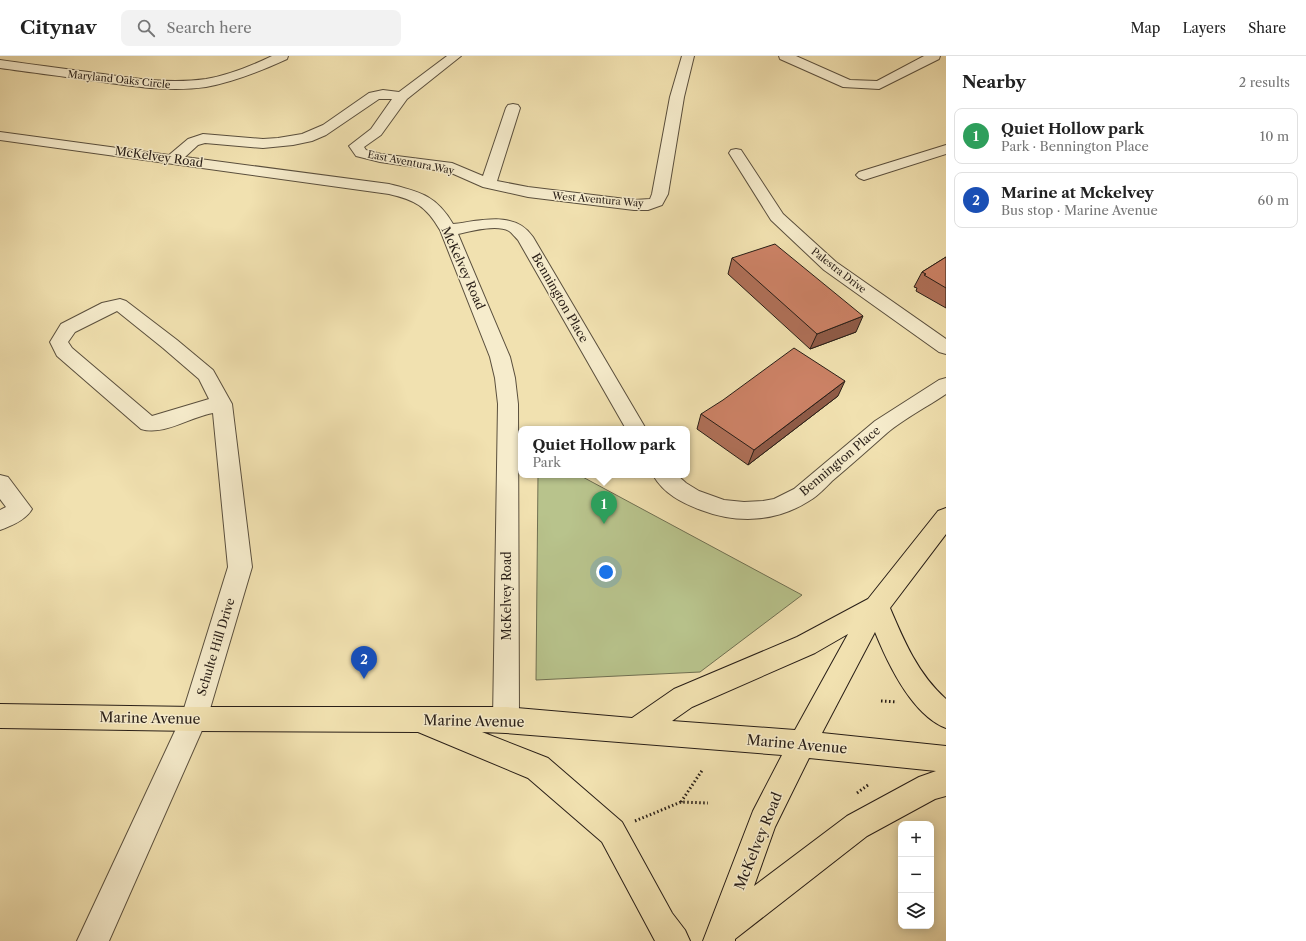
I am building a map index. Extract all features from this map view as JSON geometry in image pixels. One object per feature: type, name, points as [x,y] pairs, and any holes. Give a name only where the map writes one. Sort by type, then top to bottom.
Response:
[{"type":"main road","points":[[802,744],[877,606],[946,518]]},
{"type":"main road","points":[[877,606],[895,650],[923,695],[946,716]]},
{"type":"main road","points":[[635,731],[683,698],[806,646],[877,606]]},
{"type":"main road","name":"Marine Avenue","points":[[0,716],[194,719],[506,720],[802,744],[946,759]]},
{"type":"main road","points":[[417,720],[538,768],[612,832],[661,924],[674,941]]},
{"type":"main road","name":"McKelvey Road","points":[[721,935],[763,822],[802,744]]},
{"type":"main road","points":[[721,935],[857,826],[929,788],[946,782]]},
{"type":"street","name":"Maryland Oaks Circle","points":[[0,64],[146,84],[176,86],[206,83],[230,77],[282,56]]},
{"type":"street","name":"East Aventura Way","points":[[454,56],[402,96],[386,116],[376,132],[356,146],[362,153],[380,158],[452,168],[488,184]]},
{"type":"street","name":"West Aventura Way","points":[[488,184],[528,192],[634,205],[648,205],[656,202],[660,194],[677,97],[688,56]]},
{"type":"street","points":[[785,56],[848,84],[879,85],[931,57]]},
{"type":"street","points":[[173,159],[192,142],[203,138],[271,144],[299,139],[320,132],[374,96],[383,94],[402,96]]},
{"type":"street","points":[[488,184],[513,108]]},
{"type":"street","name":"McKelvey Road","points":[[0,136],[348,182],[410,194],[424,200],[432,208],[448,230],[494,339],[505,378],[508,404],[506,720]]},
{"type":"street","points":[[864,175],[946,149]]},
{"type":"street","name":"Palestra Drive","points":[[736,153],[777,217],[830,266],[946,348]]},
{"type":"street","name":"Bennington Place","points":[[448,230],[500,224],[511,226],[525,237],[634,426]]},
{"type":"street","name":"Schulte Hill Drive","points":[[93,941],[194,719],[240,567],[222,404],[206,376],[170,344],[120,306],[108,307],[68,328],[59,342],[64,352],[148,424],[166,421],[197,409],[222,404]]},
{"type":"street","name":"Bennington Place","points":[[667,478],[678,489],[691,497],[722,508],[756,510],[779,506],[802,495],[882,426],[946,385]]},
{"type":"street","points":[[0,483],[21,509],[0,521]]},
{"type":"path","points":[[881,700],[901,702]]},
{"type":"path","points":[[680,802],[703,769]]},
{"type":"path","points":[[633,822],[680,802],[708,803]]},
{"type":"green space","points":[[538,478],[585,478],[802,595],[700,672],[536,680]]},
{"type":"building","points":[[775,244],[863,316],[817,334],[732,258]]},
{"type":"building","points":[[946,257],[946,288],[924,275],[926,274],[922,272]]},
{"type":"building","points":[[794,348],[845,381],[754,450],[701,414],[723,400]]},
{"type":"place","name":"Quiet Hollow park","points":[[604,524]]},
{"type":"place","name":"Marine at Mckelvey","points":[[364,679]]}]
